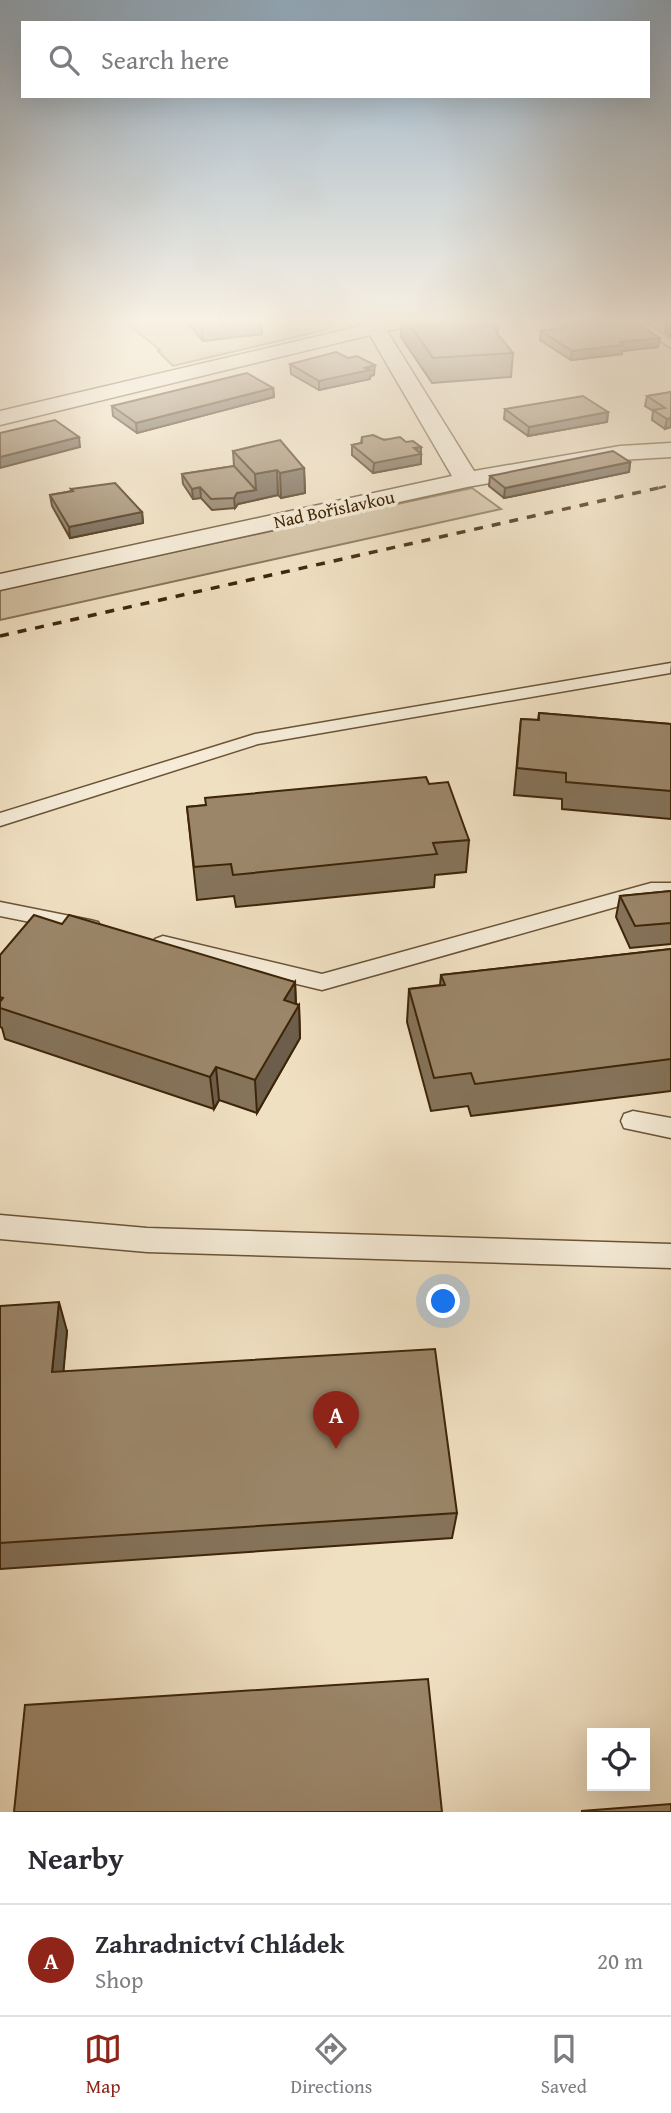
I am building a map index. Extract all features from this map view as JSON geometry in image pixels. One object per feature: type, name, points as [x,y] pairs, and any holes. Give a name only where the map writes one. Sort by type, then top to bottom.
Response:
[{"type":"street","points":[[0,418],[56,404]]},
{"type":"street","points":[[420,404],[467,480]]},
{"type":"street","name":"Nad Bořislavkou","points":[[0,582],[467,480],[620,453],[671,450]]},
{"type":"lane","points":[[0,820],[255,739],[670,668]]},
{"type":"lane","points":[[147,941],[322,982],[651,890],[671,890]]},
{"type":"lane","points":[[0,909],[107,931]]},
{"type":"lane","points":[[633,1121],[671,1128]]},
{"type":"lane","points":[[0,1227],[147,1240],[671,1256]]},
{"type":"shaded area","points":[[472,488],[501,509],[0,620],[0,589]]},
{"type":"building","points":[[122,404],[212,404],[136,423],[112,406]]},
{"type":"building","points":[[538,404],[595,404],[608,412],[529,427],[505,409]]},
{"type":"building","points":[[658,404],[671,404],[671,418],[667,419],[653,410],[665,408]]},
{"type":"building","points":[[55,420],[79,437],[0,457],[0,433]]},
{"type":"building","points":[[373,435],[384,440],[400,437],[406,442],[413,441],[421,447],[414,448],[421,454],[374,463],[352,445],[362,443],[362,437]]},
{"type":"building","points":[[280,440],[304,468],[255,474],[233,451]]},
{"type":"building","points":[[613,451],[630,462],[505,488],[490,476]]},
{"type":"building","points":[[234,466],[256,490],[237,493],[234,498],[211,499],[200,487],[192,489],[182,474]]},
{"type":"building","points":[[115,483],[142,512],[69,527],[50,495],[73,491],[71,489]]},
{"type":"building","points":[[539,713],[671,724],[671,791],[566,782],[566,773],[517,768],[521,719],[539,720]]},
{"type":"building","points":[[426,777],[429,784],[448,782],[469,840],[433,843],[437,854],[233,875],[231,864],[194,867],[187,807],[206,805],[205,798]]},
{"type":"building","points":[[671,891],[671,923],[635,926],[620,896]]},
{"type":"building","points":[[34,915],[62,924],[69,915],[295,982],[284,1000],[299,1005],[255,1080],[216,1067],[210,1077],[0,1008],[3,998],[0,997],[0,955]]},
{"type":"building","points":[[671,949],[671,1059],[475,1084],[471,1073],[434,1078],[409,989],[445,985],[441,975]]},
{"type":"building","points":[[59,1302],[52,1372],[435,1349],[457,1513],[0,1543],[0,1306]]},
{"type":"building","points":[[428,1679],[442,1812],[14,1812],[25,1705]]},
{"type":"building","points":[[671,1804],[671,1812],[582,1812],[582,1811]]},
{"type":"railway","points":[[667,486],[671,485]]},
{"type":"railway","points":[[0,636],[667,486]]},
{"type":"railway","points":[[659,488],[667,486]]},
{"type":"place","name":"Zahradnictví Chládek","points":[[336,1449]]}]
